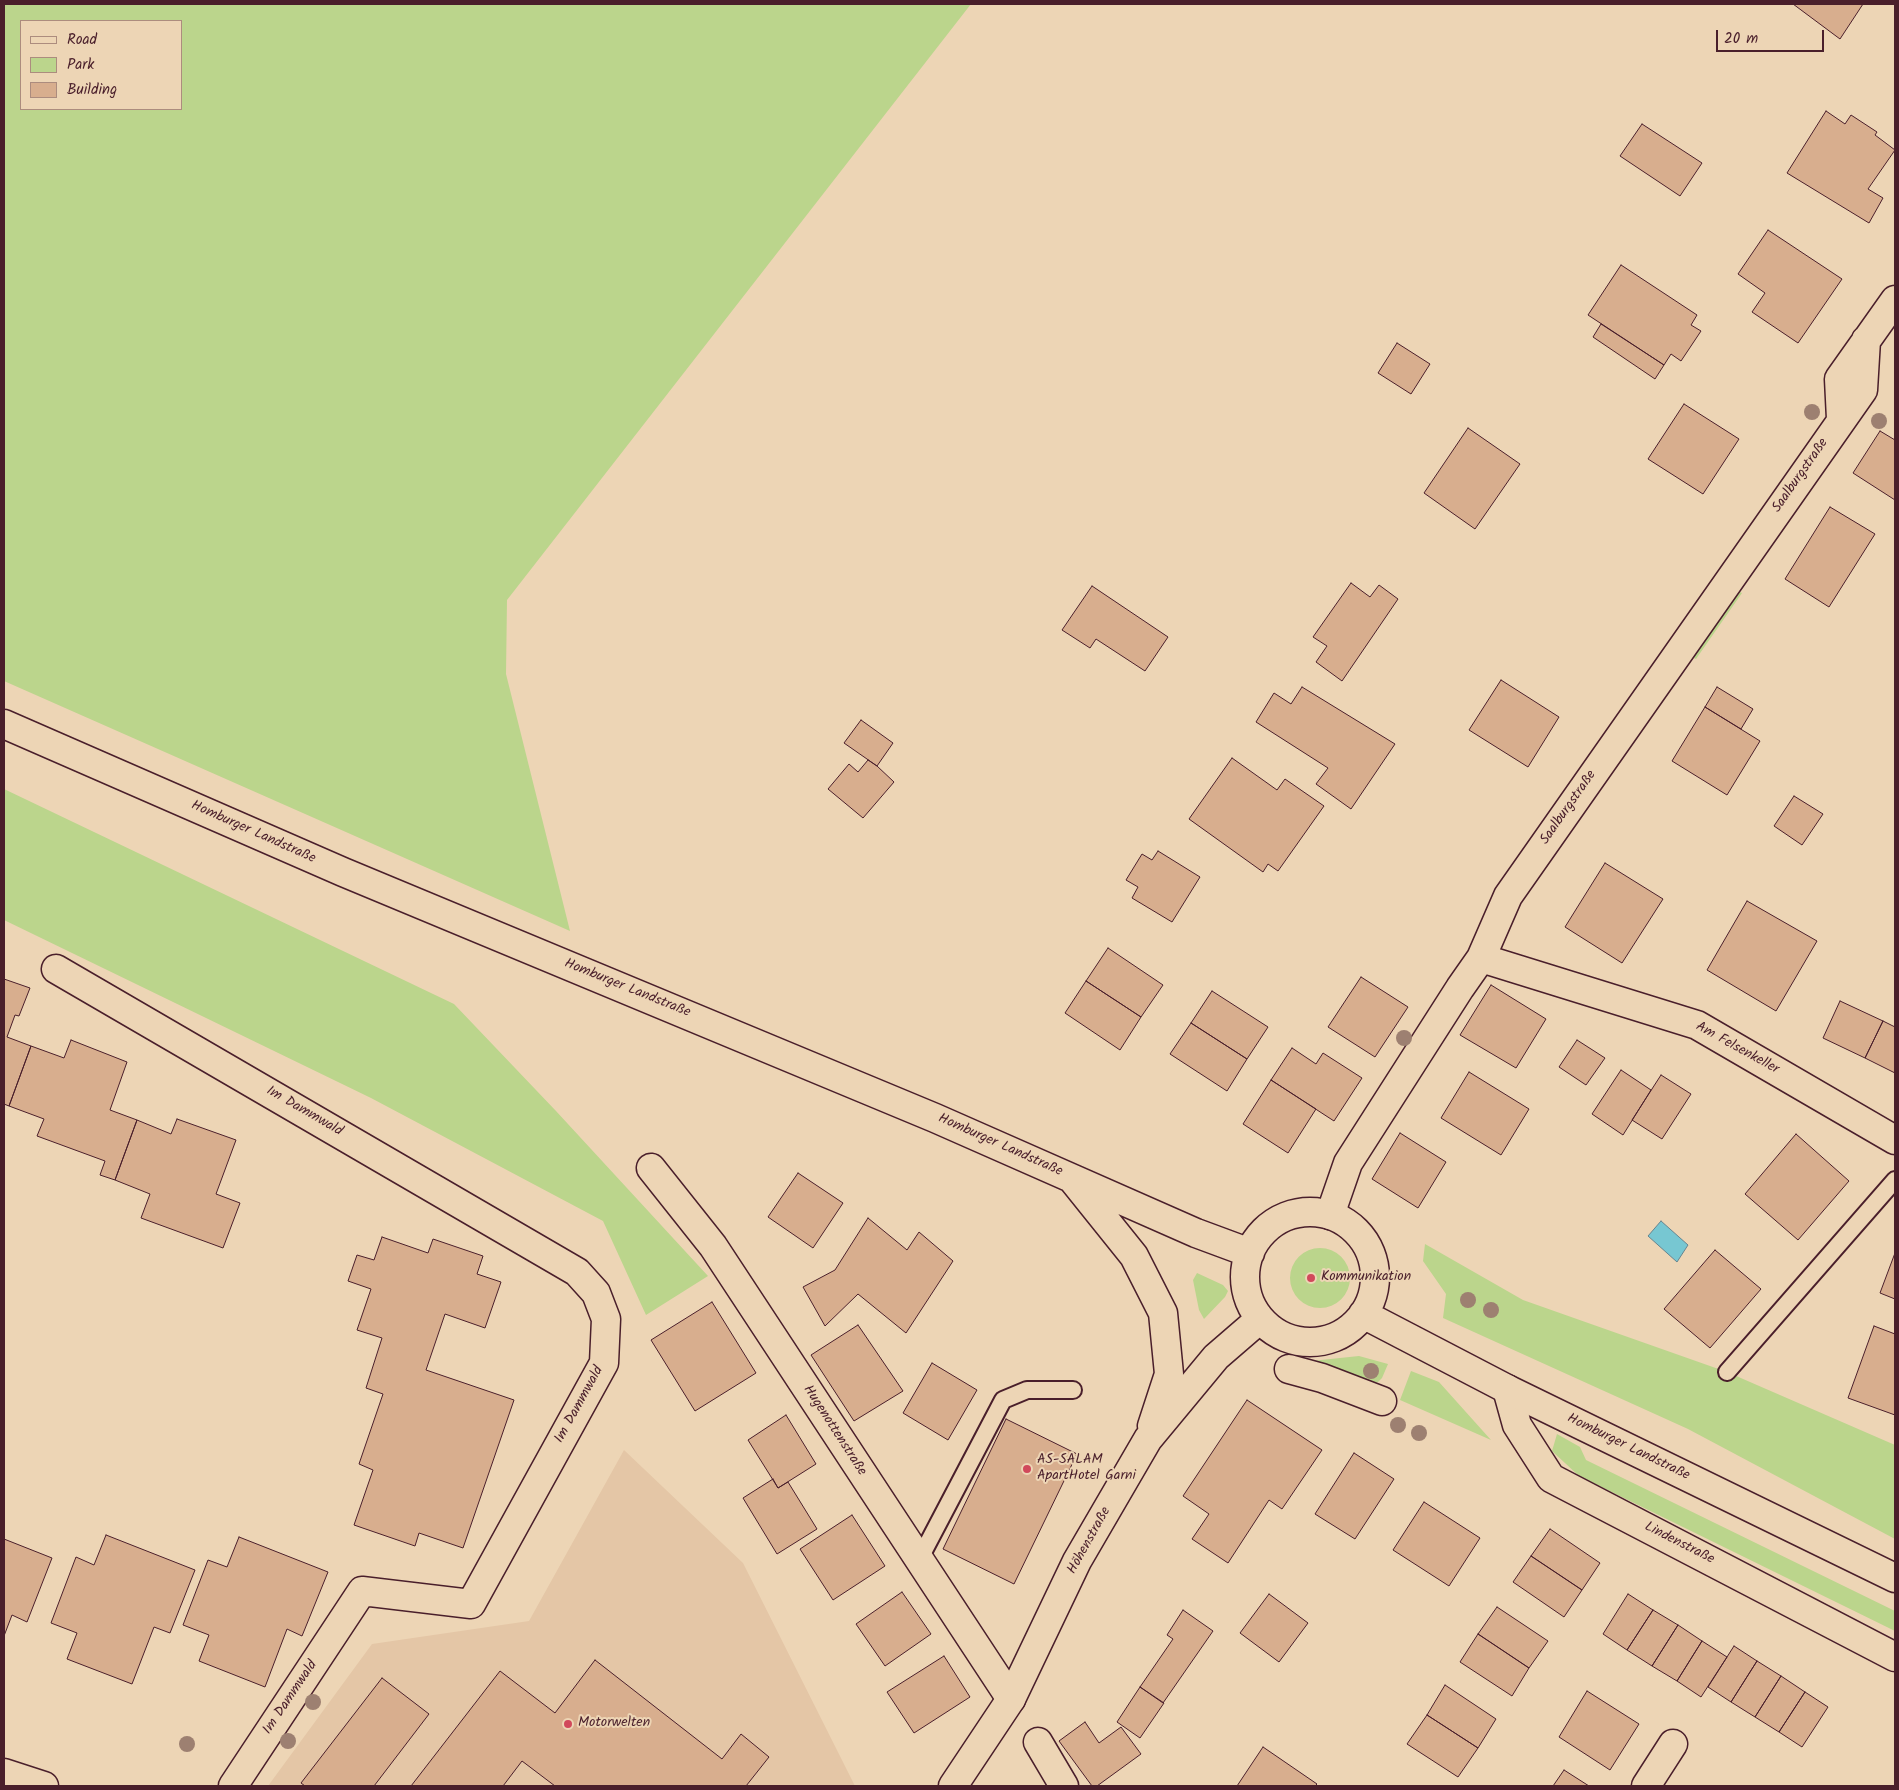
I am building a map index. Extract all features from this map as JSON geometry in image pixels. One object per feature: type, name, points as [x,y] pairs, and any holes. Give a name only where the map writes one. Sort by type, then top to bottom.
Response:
[{"type":"street","name":"Saalburgstraße","points":[[1330,1215],[1348,1163],[1481,958],[1508,896],[1863,390],[1866,340],[1895,300]]},
{"type":"street","name":"Homburger Landstraße","points":[[4,724],[343,872],[935,1118],[1196,1233],[1250,1253]]},
{"type":"street","name":"Am Felsenkeller","points":[[1481,958],[1697,1025],[1895,1140]]},
{"type":"street","name":"Im Dammwald","points":[[56,968],[578,1272],[596,1293],[606,1320],[604,1363],[471,1604],[362,1591],[233,1786]]},
{"type":"street","name":"Hugenottenstraße","points":[[651,1168],[713,1246],[1011,1699]]},
{"type":"street","points":[[1070,1177],[1134,1256],[1163,1313],[1169,1374],[1148,1439]]},
{"type":"street","points":[[1311,1212],[1330,1215],[1346,1223],[1360,1236],[1369,1252],[1374,1270],[1374,1288],[1363,1314],[1344,1333],[1327,1340],[1308,1342],[1290,1339],[1274,1331],[1260,1318],[1250,1303],[1245,1285],[1246,1266],[1250,1253],[1262,1233],[1276,1222],[1293,1214],[1311,1212]]},
{"type":"street","name":"Homburger Landstraße","points":[[1363,1314],[1507,1389],[1895,1578]]},
{"type":"street","name":"Höhenstraße","points":[[953,1786],[1011,1699],[1077,1561],[1148,1439],[1216,1357],[1260,1318]]},
{"type":"street","points":[[1289,1369],[1322,1378],[1382,1401]]},
{"type":"street","name":"Lindenstraße","points":[[1507,1389],[1516,1425],[1552,1478],[1895,1656]]},
{"type":"street","points":[[1038,1742],[1064,1786]]},
{"type":"street","points":[[1646,1786],[1674,1744]]},
{"type":"street","points":[[4,1773],[44,1786]]},
{"type":"lane","points":[[1727,1372],[1895,1180]]},
{"type":"lane","points":[[919,1560],[1003,1400],[1027,1390],[1073,1390]]},
{"type":"shaded area","points":[[624,1450],[743,1563],[855,1786],[268,1786],[372,1644],[529,1621]]},
{"type":"green space","points":[[4,4],[971,4],[507,600],[506,674],[570,931],[4,681]]},
{"type":"green space","points":[[1736,590],[1742,593],[1696,659],[1690,656]]},
{"type":"green space","points":[[4,789],[454,1004],[556,1111],[708,1276],[646,1315],[603,1221],[371,1098],[4,920]]},
{"type":"green space","points":[[1425,1244],[1523,1300],[1727,1372],[1895,1445],[1895,1539],[1688,1429],[1443,1318],[1446,1294],[1423,1261]]},
{"type":"green space","points":[[1314,1248],[1326,1248],[1337,1253],[1345,1261],[1350,1272],[1348,1290],[1337,1303],[1326,1308],[1314,1308],[1303,1303],[1295,1295],[1290,1284],[1290,1272],[1295,1261],[1303,1253]]},
{"type":"green space","points":[[1197,1273],[1223,1285],[1228,1291],[1225,1297],[1204,1319],[1199,1310],[1193,1280]]},
{"type":"green space","points":[[1359,1356],[1388,1364],[1382,1378],[1378,1382],[1363,1385],[1302,1362]]},
{"type":"green space","points":[[1411,1371],[1439,1382],[1491,1440],[1400,1400]]},
{"type":"green space","points":[[1557,1434],[1580,1447],[1586,1460],[1895,1611],[1895,1631],[1579,1476],[1552,1451]]},
{"type":"water","points":[[1661,1221],[1688,1245],[1677,1262],[1648,1236]]},
{"type":"building","points":[[1793,4],[1863,4],[1840,39]]},
{"type":"building","points":[[1826,111],[1845,124],[1851,115],[1877,132],[1875,135],[1895,150],[1868,189],[1883,198],[1869,223],[1787,173]]},
{"type":"building","points":[[1642,124],[1702,163],[1680,196],[1620,156]]},
{"type":"building","points":[[1768,230],[1842,279],[1798,343],[1752,312],[1765,293],[1738,274]]},
{"type":"building","points":[[1621,265],[1697,315],[1691,325],[1701,331],[1681,361],[1671,354],[1664,365],[1588,315]]},
{"type":"building","points":[[1601,324],[1664,365],[1655,379],[1593,337]]},
{"type":"building","points":[[1397,343],[1430,364],[1411,394],[1378,373]]},
{"type":"building","points":[[1684,404],[1739,439],[1703,494],[1648,459]]},
{"type":"building","points":[[1468,428],[1520,464],[1475,529],[1424,493]]},
{"type":"building","points":[[1880,431],[1895,440],[1895,500],[1853,473]]},
{"type":"building","points":[[1830,507],[1875,534],[1829,607],[1785,579]]},
{"type":"building","points":[[1351,583],[1370,597],[1379,585],[1398,599],[1342,681],[1316,662],[1327,646],[1313,637]]},
{"type":"building","points":[[1092,586],[1168,637],[1145,671],[1096,639],[1090,648],[1062,630]]},
{"type":"building","points":[[1501,680],[1559,717],[1528,767],[1469,730]]},
{"type":"building","points":[[1302,687],[1395,744],[1351,809],[1316,784],[1328,768],[1256,722],[1274,693],[1291,704]]},
{"type":"building","points":[[1717,687],[1753,709],[1741,729],[1705,707]]},
{"type":"building","points":[[1705,707],[1760,741],[1727,795],[1672,761]]},
{"type":"building","points":[[861,720],[893,743],[877,766],[844,743]]},
{"type":"building","points":[[1232,758],[1277,790],[1285,779],[1324,806],[1278,871],[1268,864],[1263,872],[1189,819]]},
{"type":"building","points":[[868,760],[894,782],[863,818],[828,789],[849,764],[858,772]]},
{"type":"building","points":[[1794,796],[1823,814],[1802,845],[1774,826]]},
{"type":"building","points":[[1158,851],[1200,877],[1172,922],[1132,898],[1138,887],[1126,880],[1142,854],[1152,860]]},
{"type":"building","points":[[1605,863],[1663,899],[1622,963],[1565,927]]},
{"type":"building","points":[[1747,901],[1817,941],[1776,1011],[1707,970]]},
{"type":"building","points":[[1108,948],[1163,985],[1141,1017],[1086,981]]},
{"type":"building","points":[[1361,977],[1408,1007],[1375,1057],[1328,1027]]},
{"type":"building","points":[[4,979],[30,988],[19,1016],[15,1015],[7,1037],[31,1046],[9,1106],[4,1104]]},
{"type":"building","points":[[1086,981],[1141,1017],[1120,1050],[1065,1013]]},
{"type":"building","points":[[1491,985],[1546,1019],[1516,1068],[1460,1035]]},
{"type":"building","points":[[1212,991],[1268,1027],[1247,1059],[1191,1023]]},
{"type":"building","points":[[1840,1001],[1883,1021],[1865,1058],[1823,1038]]},
{"type":"building","points":[[1883,1021],[1895,1027],[1895,1073],[1865,1058]]},
{"type":"building","points":[[1191,1023],[1247,1059],[1227,1091],[1170,1054]]},
{"type":"building","points":[[71,1040],[127,1062],[110,1110],[137,1120],[115,1180],[100,1175],[105,1161],[37,1136],[44,1119],[9,1106],[31,1046],[64,1058]]},
{"type":"building","points":[[1577,1040],[1605,1058],[1586,1085],[1559,1067]]},
{"type":"building","points":[[1292,1048],[1316,1064],[1323,1053],[1362,1078],[1334,1121],[1271,1080]]},
{"type":"building","points":[[1621,1070],[1651,1090],[1623,1135],[1592,1114]]},
{"type":"building","points":[[1469,1072],[1529,1109],[1501,1155],[1441,1118]]},
{"type":"building","points":[[1661,1075],[1691,1094],[1662,1139],[1632,1120]]},
{"type":"building","points":[[1271,1080],[1316,1109],[1288,1153],[1243,1124]]},
{"type":"building","points":[[177,1119],[236,1140],[216,1194],[240,1203],[223,1248],[141,1218],[150,1194],[115,1180],[137,1120],[171,1134]]},
{"type":"building","points":[[1400,1133],[1446,1162],[1418,1208],[1372,1179]]},
{"type":"building","points":[[1796,1134],[1849,1181],[1798,1240],[1745,1194]]},
{"type":"building","points":[[798,1173],[843,1203],[813,1248],[768,1217]]},
{"type":"building","points":[[868,1218],[907,1250],[919,1232],[953,1261],[906,1333],[858,1294],[825,1326],[803,1287],[835,1270]]},
{"type":"building","points":[[382,1237],[428,1253],[433,1239],[483,1256],[477,1274],[501,1282],[485,1328],[445,1314],[426,1370],[514,1400],[463,1548],[419,1533],[415,1546],[354,1525],[373,1470],[359,1464],[383,1394],[366,1388],[382,1338],[357,1330],[371,1289],[348,1281],[357,1255],[374,1260]]},
{"type":"building","points":[[1715,1250],[1761,1289],[1710,1348],[1664,1309]]},
{"type":"building","points":[[1895,1253],[1895,1299],[1880,1293]]},
{"type":"building","points":[[712,1302],[756,1373],[695,1411],[651,1340]]},
{"type":"building","points":[[858,1325],[903,1391],[854,1421],[811,1355]]},
{"type":"building","points":[[1874,1326],[1895,1334],[1895,1415],[1848,1398]]},
{"type":"building","points":[[932,1363],[977,1390],[948,1440],[903,1413]]},
{"type":"building","points":[[1247,1400],[1322,1450],[1282,1509],[1269,1500],[1228,1563],[1192,1539],[1209,1514],[1183,1496]]},
{"type":"building","points":[[786,1415],[816,1464],[778,1488],[748,1440]]},
{"type":"building","points":[[1006,1419],[1077,1454],[1014,1584],[943,1549]]},
{"type":"building","points":[[1354,1453],[1394,1479],[1355,1539],[1315,1514]]},
{"type":"building","points":[[773,1479],[778,1488],[788,1482],[817,1529],[777,1554],[743,1498]]},
{"type":"building","points":[[1424,1502],[1480,1538],[1449,1586],[1393,1550]]},
{"type":"building","points":[[852,1515],[885,1566],[833,1600],[800,1549]]},
{"type":"building","points":[[1550,1529],[1600,1563],[1582,1590],[1531,1556]]},
{"type":"building","points":[[106,1535],[195,1570],[170,1633],[154,1627],[132,1684],[67,1659],[77,1633],[51,1623],[76,1557],[94,1565]]},
{"type":"building","points":[[239,1537],[328,1572],[302,1636],[287,1629],[265,1687],[199,1661],[209,1635],[183,1625],[208,1560],[227,1567]]},
{"type":"building","points":[[4,1539],[52,1558],[27,1622],[12,1615],[4,1636]]},
{"type":"building","points":[[1531,1556],[1582,1590],[1564,1617],[1513,1582]]},
{"type":"building","points":[[902,1592],[931,1634],[885,1666],[856,1624]]},
{"type":"building","points":[[1269,1594],[1308,1623],[1279,1662],[1240,1633]]},
{"type":"building","points":[[1628,1594],[1653,1610],[1627,1650],[1603,1634]]},
{"type":"building","points":[[1497,1607],[1548,1641],[1529,1668],[1478,1634]]},
{"type":"building","points":[[1183,1610],[1213,1631],[1163,1703],[1140,1687],[1173,1639],[1167,1635]]},
{"type":"building","points":[[1653,1610],[1678,1625],[1652,1666],[1627,1650]]},
{"type":"building","points":[[1678,1625],[1702,1641],[1677,1681],[1652,1666]]},
{"type":"building","points":[[1478,1634],[1529,1668],[1512,1696],[1460,1662]]},
{"type":"building","points":[[1702,1641],[1727,1657],[1701,1697],[1677,1681]]},
{"type":"building","points":[[1734,1646],[1757,1661],[1731,1702],[1708,1687]]},
{"type":"building","points":[[944,1656],[970,1697],[914,1733],[887,1692]]},
{"type":"building","name":"Motorwelten","points":[[595,1660],[722,1759],[741,1734],[769,1757],[746,1786],[555,1786],[522,1761],[503,1786],[411,1786],[500,1671],[555,1713]]},
{"type":"building","points":[[1757,1661],[1781,1676],[1755,1717],[1731,1702]]},
{"type":"building","points":[[1781,1676],[1805,1692],[1779,1732],[1755,1717]]},
{"type":"building","points":[[382,1678],[429,1714],[374,1786],[305,1786],[301,1783]]},
{"type":"building","points":[[1445,1685],[1496,1719],[1478,1748],[1427,1715]]},
{"type":"building","points":[[1140,1687],[1164,1703],[1140,1738],[1117,1722]]},
{"type":"building","points":[[1587,1691],[1639,1724],[1610,1770],[1559,1737]]},
{"type":"building","points":[[1805,1692],[1828,1707],[1802,1747],[1779,1732]]},
{"type":"building","points":[[1427,1715],[1478,1748],[1458,1777],[1407,1744]]},
{"type":"building","points":[[1085,1722],[1099,1743],[1121,1727],[1141,1754],[1097,1786],[1092,1786],[1059,1741]]},
{"type":"building","points":[[1263,1747],[1317,1784],[1315,1786],[1237,1786]]},
{"type":"building","points":[[1564,1770],[1589,1786],[1553,1786]]},
{"type":"place","name":"Kommunikation","points":[[1311,1278]]},
{"type":"place","name":"AS-SALAM ApartHotel Garni","points":[[1027,1469]]},
{"type":"place","name":"Motorwelten","points":[[568,1724]]}]
